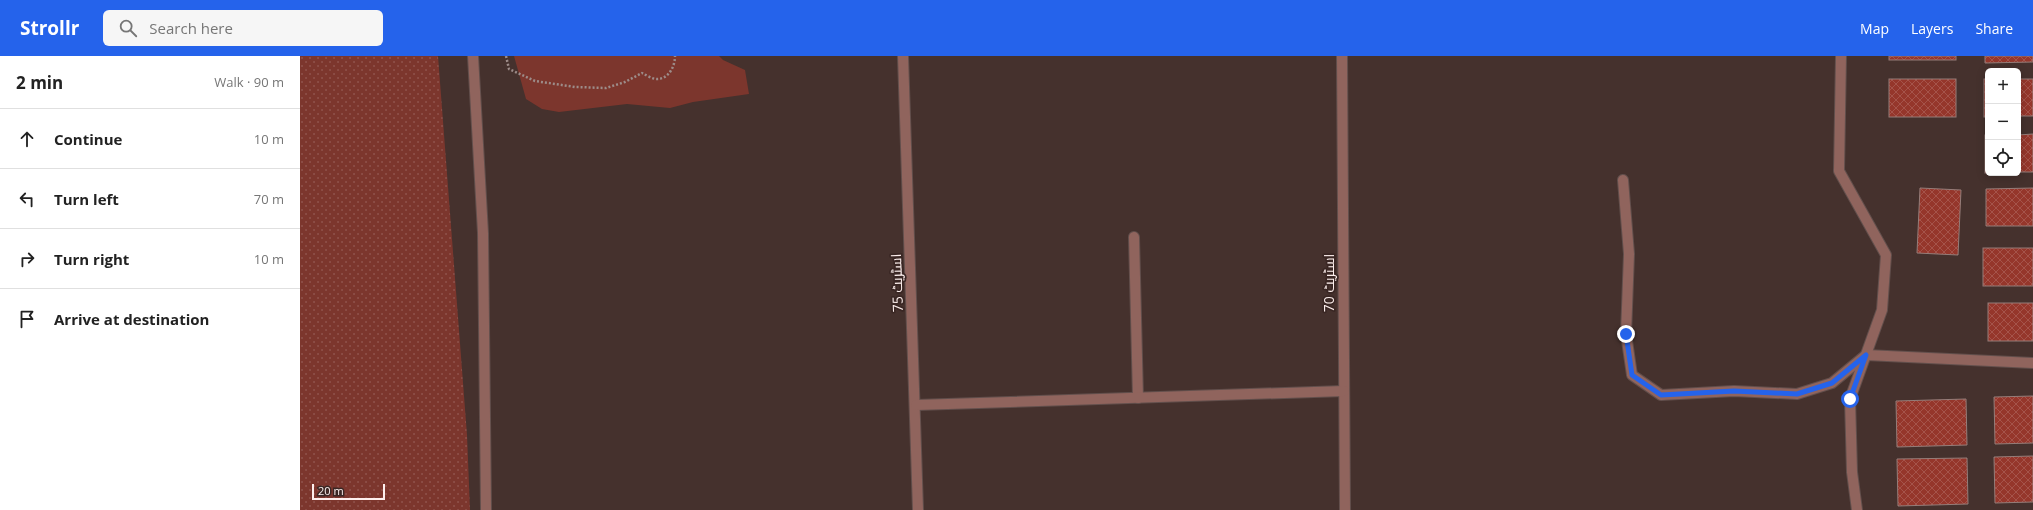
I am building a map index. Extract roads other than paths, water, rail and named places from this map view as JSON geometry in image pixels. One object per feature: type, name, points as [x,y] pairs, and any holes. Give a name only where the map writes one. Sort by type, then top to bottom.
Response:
[{"type":"street","points":[[473,56],[483,233],[486,510]]},
{"type":"street","name":"اسٹریٹ 75","points":[[903,56],[916,405],[918,510]]},
{"type":"street","name":"اسٹریٹ 70","points":[[1342,56],[1345,510]]},
{"type":"street","points":[[1841,56],[1839,171],[1886,255],[1882,310],[1850,399],[1852,472],[1857,510]]},
{"type":"street","points":[[1623,180],[1629,254],[1626,334],[1632,375],[1661,395],[1734,391],[1797,394],[1832,383],[1866,355],[2033,364]]},
{"type":"street","points":[[1134,237],[1138,398]]},
{"type":"street","points":[[916,405],[1344,391]]}]
